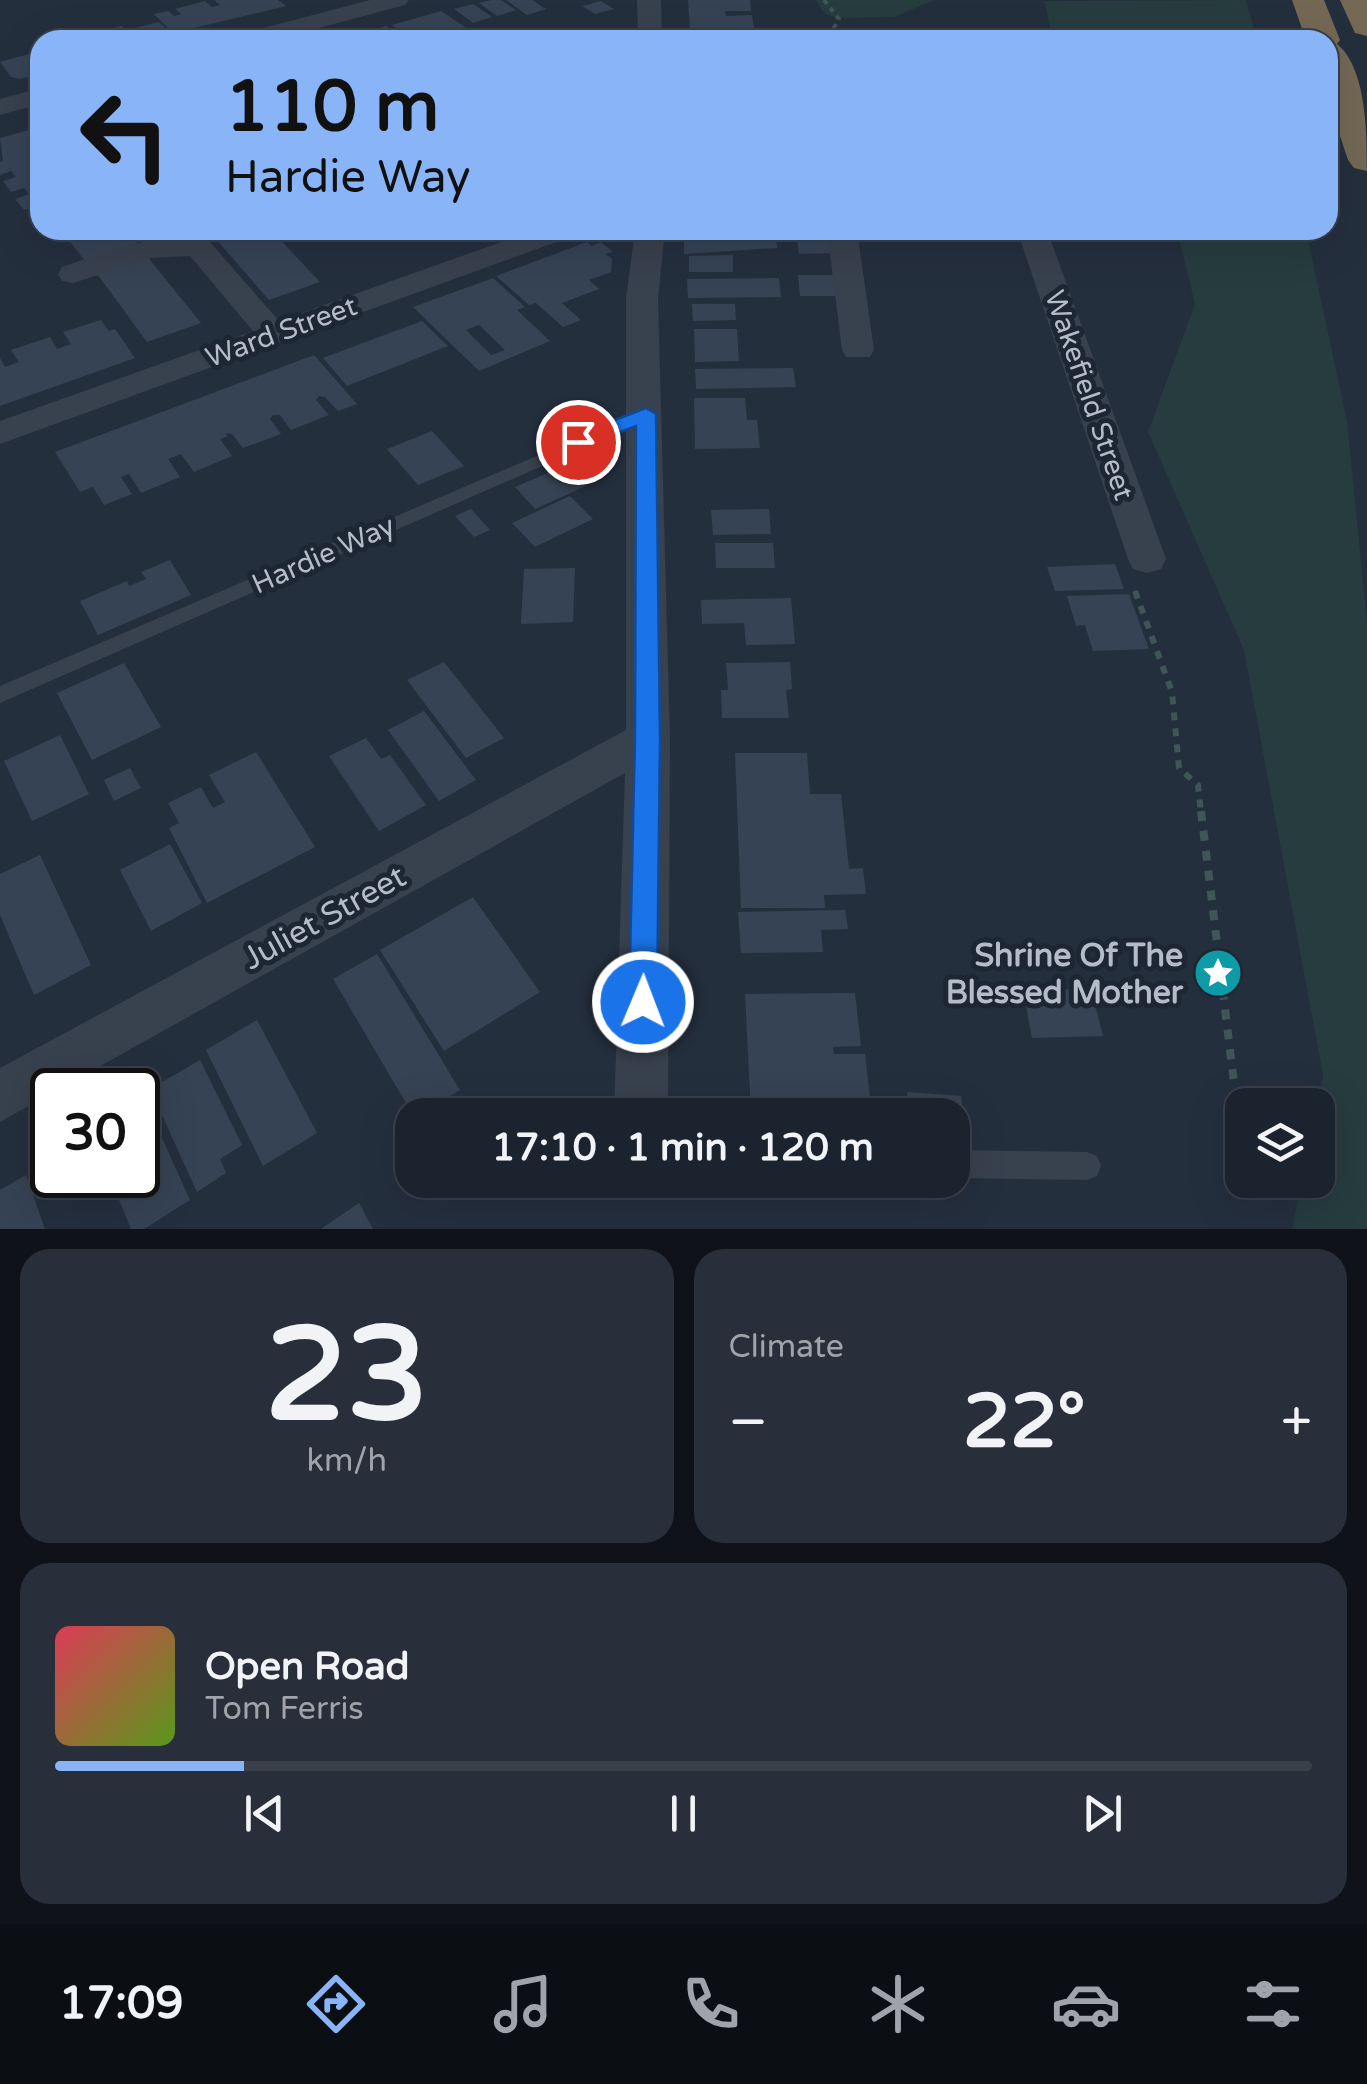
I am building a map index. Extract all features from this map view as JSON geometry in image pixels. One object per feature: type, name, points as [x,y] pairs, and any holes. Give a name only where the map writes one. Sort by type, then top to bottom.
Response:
[{"type":"highway","points":[[1308,0],[1319,30]]},
{"type":"highway","points":[[1358,0],[1367,9]]},
{"type":"highway","points":[[1358,0],[1367,26]]},
{"type":"highway","points":[[1338,80],[1367,160]]},
{"type":"street","points":[[284,30],[397,0]]},
{"type":"street","points":[[649,0],[650,30]]},
{"type":"street","points":[[0,107],[30,99]]},
{"type":"street","name":"Ward Street","points":[[0,433],[534,240]]},
{"type":"street","points":[[641,1098],[648,739],[642,299],[649,240]]},
{"type":"street","points":[[843,240],[858,350]]},
{"type":"street","name":"Wakefield Street","points":[[1036,240],[1148,559]]},
{"type":"street","points":[[73,274],[152,248],[198,248],[273,334]]},
{"type":"street","name":"Juliet Street","points":[[0,1096],[648,739]]},
{"type":"lane","name":"Hardie Way","points":[[0,695],[646,414]]},
{"type":"lane","points":[[970,1164],[1087,1166]]},
{"type":"path","points":[[824,0],[839,19],[833,30]]},
{"type":"path","points":[[1148,559],[1122,557],[1172,692],[1179,768],[1198,786],[1234,1083]]},
{"type":"green space","points":[[816,0],[934,0],[895,17],[837,18],[825,14]]},
{"type":"green space","points":[[1246,0],[1254,30],[1050,30],[1045,1]]},
{"type":"green space","points":[[1179,240],[1308,240],[1347,421],[1367,622],[1367,1229],[1292,1229],[1298,1198],[1335,1198],[1335,1088],[1320,1088],[1323,1075],[1244,650],[1148,432],[1195,304]]},
{"type":"building","points":[[214,0],[278,0],[286,6],[186,30],[170,30],[154,14],[168,11],[174,16],[181,14],[175,9],[205,1],[212,7],[220,5]]},
{"type":"building","points":[[501,0],[516,10],[497,16],[479,3]]},
{"type":"building","points":[[506,0],[532,0],[546,9],[527,15]]},
{"type":"building","points":[[688,0],[750,0],[751,11],[725,11],[726,16],[752,15],[754,28],[690,30]]},
{"type":"building","points":[[601,1],[614,9],[595,14],[582,6]]},
{"type":"building","points":[[473,4],[492,17],[473,23],[454,9]]},
{"type":"building","points":[[441,11],[470,30],[399,30],[392,25]]},
{"type":"building","points":[[159,22],[168,30],[137,30]]},
{"type":"building","points":[[30,54],[30,76],[11,77],[0,62]]},
{"type":"building","points":[[30,130],[30,208],[24,210],[15,199],[29,194],[24,188],[11,192],[3,181],[16,177],[11,171],[0,175],[0,138]]},
{"type":"building","points":[[69,240],[135,240],[142,248],[89,266]]},
{"type":"building","points":[[217,240],[280,240],[320,282],[269,300]]},
{"type":"building","points":[[684,240],[776,240],[777,248],[684,254]]},
{"type":"building","points":[[797,240],[833,240],[835,253],[799,254]]},
{"type":"building","points":[[587,242],[592,246],[601,242],[613,252],[606,254],[612,259],[611,272],[589,280],[599,289],[562,303],[581,320],[563,327],[536,303],[529,305],[496,276]]},
{"type":"building","points":[[146,255],[201,323],[147,342],[95,271]]},
{"type":"building","points":[[733,255],[733,272],[689,272],[689,256]]},
{"type":"building","points":[[798,275],[836,275],[839,296],[800,296]]},
{"type":"building","points":[[493,278],[525,307],[517,310],[550,341],[479,371],[413,307]],"holes":[[[479,325],[505,350],[491,355],[466,330]]]},
{"type":"building","points":[[779,278],[781,297],[688,298],[687,279]]},
{"type":"building","points":[[692,304],[735,304],[736,320],[693,321]]},
{"type":"building","points":[[101,320],[109,331],[115,329],[135,358],[0,406],[0,358],[5,367],[19,362],[11,350],[50,337],[57,349],[71,344],[63,332]]},
{"type":"building","points":[[422,321],[448,346],[347,386],[323,358]]},
{"type":"building","points":[[694,329],[737,329],[739,361],[695,362]]},
{"type":"building","points":[[314,355],[357,404],[338,411],[319,396],[316,400],[329,415],[291,430],[280,415],[273,415],[270,419],[281,434],[243,448],[232,434],[225,433],[228,436],[220,439],[232,456],[194,472],[181,454],[168,459],[180,477],[141,493],[129,474],[121,477],[132,494],[104,505],[93,487],[80,492],[55,452]]},
{"type":"building","points":[[793,368],[796,387],[696,389],[695,369]]},
{"type":"building","points":[[694,398],[745,398],[747,420],[757,420],[760,448],[695,449]]},
{"type":"building","points":[[432,431],[464,466],[418,485],[387,449]]},
{"type":"building","points":[[573,462],[584,474],[577,477],[586,486],[535,509],[515,487]]},
{"type":"building","points":[[570,496],[593,519],[535,547],[512,523]]},
{"type":"building","points":[[471,509],[490,530],[474,537],[455,516]]},
{"type":"building","points":[[769,509],[771,534],[713,535],[711,510]]},
{"type":"building","points":[[715,543],[773,543],[775,568],[716,568]]},
{"type":"building","points":[[170,560],[191,595],[98,635],[80,601],[127,581],[129,586],[146,579],[141,572]]},
{"type":"building","points":[[1115,564],[1124,589],[1055,591],[1047,567]]},
{"type":"building","points":[[575,568],[573,622],[521,624],[524,569]]},
{"type":"building","points":[[1129,594],[1149,649],[1093,651],[1085,625],[1076,626],[1067,596]]},
{"type":"building","points":[[791,598],[795,644],[746,645],[744,623],[702,624],[701,600]]},
{"type":"building","points":[[444,662],[504,738],[466,758],[407,680]]},
{"type":"building","points":[[790,662],[792,689],[786,690],[789,718],[722,718],[721,690],[728,690],[726,663]]},
{"type":"building","points":[[124,663],[161,727],[92,760],[57,693]]},
{"type":"building","points":[[424,711],[476,780],[439,801],[388,730]]},
{"type":"building","points":[[60,735],[89,794],[32,821],[4,761]]},
{"type":"building","points":[[366,738],[381,759],[390,755],[426,805],[379,831],[329,756]]},
{"type":"building","points":[[256,752],[315,847],[207,903],[169,828],[179,823],[168,803],[201,787],[213,808],[225,802],[209,775]]},
{"type":"building","points":[[735,753],[807,753],[810,794],[841,794],[849,869],[863,868],[866,894],[824,895],[825,908],[741,908]]},
{"type":"building","points":[[130,768],[141,788],[114,801],[104,780]]},
{"type":"building","points":[[170,844],[202,903],[151,931],[120,870]]},
{"type":"building","points":[[40,855],[91,965],[34,995],[0,915],[0,874]]},
{"type":"building","points":[[473,897],[540,992],[444,1051],[380,950]]},
{"type":"building","points":[[845,910],[848,929],[821,930],[823,952],[741,953],[738,912]]},
{"type":"building","points":[[377,954],[460,1090],[447,1098],[403,1098],[333,979]]},
{"type":"building","points":[[1091,989],[1103,1036],[1032,1038],[1023,990]]},
{"type":"building","points":[[855,993],[861,1046],[833,1047],[834,1054],[865,1054],[870,1098],[750,1098],[745,994]]},
{"type":"building","points":[[257,1020],[317,1133],[263,1166],[206,1050]]},
{"type":"building","points":[[200,1060],[242,1145],[220,1159],[226,1173],[197,1192],[160,1111],[160,1083]]},
{"type":"building","points":[[907,1092],[961,1098],[908,1098]]},
{"type":"building","points":[[160,1133],[190,1200],[144,1229],[131,1229],[118,1198],[160,1198]]},
{"type":"building","points":[[26,1175],[30,1198],[34,1198],[45,1229],[0,1229],[0,1190]]},
{"type":"building","points":[[359,1203],[373,1229],[321,1229]]},
{"type":"place","name":"Shrine Of The Blessed Mother","points":[[1218,973]]},
{"type":"route","points":[[578,442],[646,414],[648,739],[643,1002]]}]
